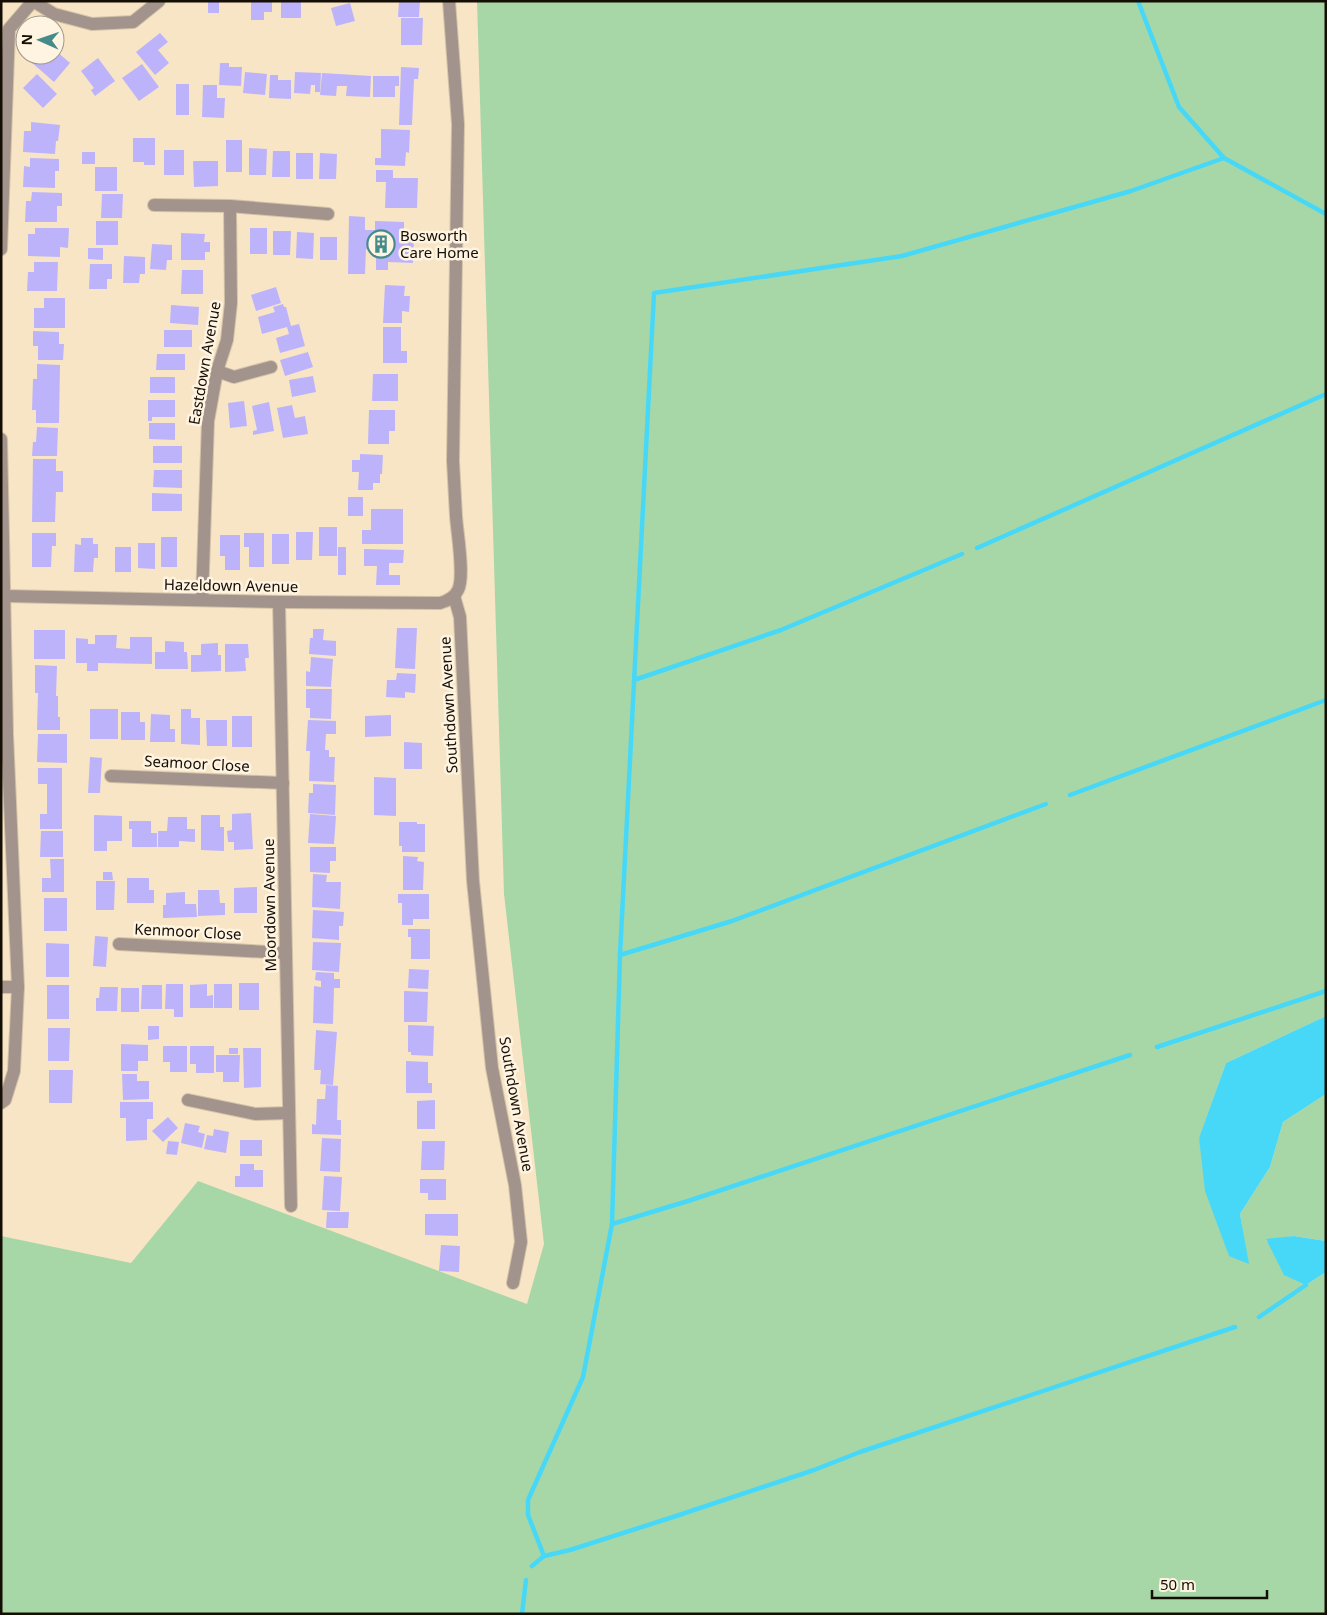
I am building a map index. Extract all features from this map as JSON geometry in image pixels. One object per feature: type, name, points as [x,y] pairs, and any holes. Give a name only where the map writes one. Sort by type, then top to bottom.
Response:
[{"type":"street","points":[[1,249],[9,29],[33,1],[54,14],[92,24],[133,22],[159,1]]},
{"type":"street","points":[[449,1],[458,124],[454,461],[461,578],[459,589],[454,596]]},
{"type":"street","points":[[154,205],[230,206],[328,214]]},
{"type":"street","name":"Eastdown Avenue","points":[[202,600],[208,421],[217,371],[227,340],[232,303],[230,206]]},
{"type":"street","points":[[217,371],[234,377],[271,367]]},
{"type":"street","points":[[1,439],[7,734],[18,987],[14,1071],[5,1100],[1,1103]]},
{"type":"street","name":"Hazeldown Avenue","points":[[5,596],[279,602],[440,603],[446,602],[454,596]]},
{"type":"street","name":"Southdown Avenue","points":[[454,596],[460,617],[473,881],[482,976],[492,1068],[515,1185],[521,1242],[513,1283]]},
{"type":"street","name":"Moordown Avenue","points":[[279,602],[290,1206]]},
{"type":"street","name":"Seamoor Close","points":[[111,776],[282,783]]},
{"type":"street","name":"Kenmoor Close","points":[[118,944],[286,953]]},
{"type":"street","points":[[1,987],[18,987]]},
{"type":"street","points":[[188,1100],[255,1114],[289,1114]]},
{"type":"green space","points":[[477,1],[1326,1],[1326,1016],[1226,1063],[1199,1139],[1248,1263],[1240,1214],[1270,1167],[1283,1122],[1326,1094],[1326,1241],[1294,1236],[1266,1240],[1306,1285],[1326,1272],[1326,1614],[1,1614],[1,1236],[131,1263],[198,1181],[527,1304],[544,1244],[504,894]]},
{"type":"water","points":[[1326,1016],[1326,1094],[1283,1122],[1270,1167],[1240,1214],[1249,1264],[1229,1256],[1205,1191],[1199,1138],[1226,1063]]},
{"type":"water","points":[[1294,1236],[1326,1241],[1326,1272],[1306,1285],[1284,1275],[1266,1239]]},
{"type":"building","points":[[208,1],[219,1],[219,13],[208,13]]},
{"type":"building","points":[[251,1],[272,1],[272,12],[264,12],[264,20],[251,20]]},
{"type":"building","points":[[281,1],[301,1],[301,18],[281,18]]},
{"type":"building","points":[[399,1],[420,1],[419,17],[398,17]]},
{"type":"building","points":[[350,3],[355,21],[336,26],[331,8]]},
{"type":"building","points":[[401,18],[423,18],[422,45],[401,45]]},
{"type":"building","points":[[160,33],[168,42],[158,50],[169,63],[155,75],[136,52]]},
{"type":"building","points":[[98,58],[115,81],[95,96],[91,90],[94,88],[81,71]]},
{"type":"building","points":[[65,59],[70,63],[54,82],[35,65],[65,65]]},
{"type":"building","points":[[220,63],[229,63],[229,67],[242,67],[241,86],[219,85]]},
{"type":"building","points":[[142,64],[159,87],[139,101],[122,78]]},
{"type":"building","points":[[401,67],[419,68],[418,79],[414,79],[412,125],[399,125]]},
{"type":"building","points":[[245,72],[267,74],[265,95],[243,93]]},
{"type":"building","points":[[295,72],[321,73],[320,92],[315,92],[315,85],[311,85],[310,94],[294,93]]},
{"type":"building","points":[[322,73],[371,76],[370,97],[346,96],[347,86],[337,86],[336,96],[320,95]]},
{"type":"building","points":[[37,74],[57,94],[43,108],[23,88]]},
{"type":"building","points":[[270,75],[278,75],[278,80],[291,80],[291,99],[269,98]]},
{"type":"building","points":[[373,76],[399,76],[399,86],[395,86],[395,97],[373,97]]},
{"type":"building","points":[[176,84],[189,84],[189,115],[176,115]]},
{"type":"building","points":[[203,85],[217,85],[217,98],[225,98],[224,118],[202,117]]},
{"type":"building","points":[[31,122],[60,125],[55,154],[23,152],[24,131],[31,131]]},
{"type":"building","points":[[381,129],[410,130],[409,153],[406,152],[405,166],[375,165],[375,158],[381,158]]},
{"type":"building","points":[[133,138],[155,138],[155,165],[133,162]]},
{"type":"building","points":[[226,140],[242,140],[242,172],[226,172]]},
{"type":"building","points":[[249,148],[267,149],[266,175],[249,175]]},
{"type":"building","points":[[164,150],[184,150],[184,175],[164,175]]},
{"type":"building","points":[[273,151],[290,151],[290,177],[272,177]]},
{"type":"building","points":[[82,152],[95,152],[95,164],[82,164]]},
{"type":"building","points":[[296,153],[313,153],[313,179],[296,179]]},
{"type":"building","points":[[320,153],[337,154],[336,179],[319,179]]},
{"type":"building","points":[[30,158],[59,159],[59,171],[55,171],[55,188],[23,187],[24,166],[30,167]]},
{"type":"building","points":[[193,161],[218,161],[218,186],[194,187]]},
{"type":"building","points":[[95,167],[117,167],[117,191],[95,191]]},
{"type":"building","points":[[376,170],[393,170],[393,178],[418,178],[417,208],[385,208],[386,182],[376,182]]},
{"type":"building","points":[[32,192],[62,193],[62,206],[57,206],[57,222],[25,222],[26,201],[31,201]]},
{"type":"building","points":[[102,194],[123,194],[122,218],[101,218]]},
{"type":"building","name":"Bosworth Care Home","points":[[349,216],[365,217],[365,230],[375,230],[375,221],[404,222],[404,239],[414,239],[413,263],[388,262],[388,270],[376,270],[376,253],[386,253],[386,249],[366,249],[365,274],[348,274]]},
{"type":"building","points":[[96,221],[118,221],[118,245],[96,245]]},
{"type":"building","points":[[35,228],[69,228],[68,248],[60,247],[60,257],[28,256],[28,234],[35,234]]},
{"type":"building","points":[[250,228],[267,228],[267,254],[250,254]]},
{"type":"building","points":[[273,231],[291,231],[290,255],[273,255]]},
{"type":"building","points":[[297,232],[314,233],[313,259],[296,258]]},
{"type":"building","points":[[181,233],[205,234],[204,242],[210,242],[210,252],[205,252],[205,260],[181,260]]},
{"type":"building","points":[[320,237],[337,237],[337,260],[320,260]]},
{"type":"building","points":[[152,244],[172,245],[172,260],[167,260],[166,270],[150,269]]},
{"type":"building","points":[[88,248],[103,248],[103,260],[88,259]]},
{"type":"building","points":[[124,256],[145,257],[145,274],[140,274],[139,283],[123,283]]},
{"type":"building","points":[[34,262],[58,262],[57,291],[27,291],[28,272],[34,272]]},
{"type":"building","points":[[90,264],[112,264],[112,279],[107,279],[107,289],[89,289]]},
{"type":"building","points":[[182,270],[203,270],[203,294],[181,294]]},
{"type":"building","points":[[385,285],[405,286],[404,296],[410,296],[409,312],[402,311],[402,323],[383,323]]},
{"type":"building","points":[[276,287],[281,303],[256,311],[251,295]]},
{"type":"building","points":[[44,298],[65,298],[65,328],[34,328],[34,308],[44,308]]},
{"type":"building","points":[[283,304],[286,307],[291,326],[299,324],[305,346],[280,353],[276,338],[289,334],[287,327],[262,334],[258,317],[275,312],[273,307]]},
{"type":"building","points":[[171,305],[199,307],[198,325],[170,323]]},
{"type":"building","points":[[383,327],[401,327],[401,351],[407,351],[407,363],[383,363]]},
{"type":"building","points":[[164,330],[192,330],[192,347],[164,347]]},
{"type":"building","points":[[33,331],[59,332],[59,344],[64,344],[63,360],[38,360],[38,346],[33,346]]},
{"type":"building","points":[[308,352],[313,367],[285,376],[280,360]]},
{"type":"building","points":[[157,354],[185,354],[185,370],[156,370]]},
{"type":"building","points":[[37,364],[60,365],[59,423],[36,423],[36,410],[32,410],[33,379],[37,379]]},
{"type":"building","points":[[373,374],[398,374],[398,401],[372,401]]},
{"type":"building","points":[[313,376],[316,392],[292,397],[289,380]]},
{"type":"building","points":[[150,377],[175,377],[175,393],[150,393]]},
{"type":"building","points":[[148,400],[175,400],[175,417],[152,417],[152,421],[148,421]]},
{"type":"building","points":[[244,401],[247,426],[230,428],[228,403]]},
{"type":"building","points":[[269,402],[274,431],[253,435],[253,431],[257,430],[252,406]]},
{"type":"building","points":[[292,405],[295,418],[305,416],[308,434],[283,438],[277,408]]},
{"type":"building","points":[[369,410],[395,410],[395,431],[389,431],[389,444],[368,444]]},
{"type":"building","points":[[149,423],[175,423],[175,440],[149,439]]},
{"type":"building","points":[[37,427],[58,428],[57,456],[32,456],[33,442],[36,442]]},
{"type":"building","points":[[153,446],[182,446],[182,463],[153,463]]},
{"type":"building","points":[[360,454],[383,455],[380,483],[373,483],[373,490],[358,490],[359,472],[352,472],[352,460],[360,460]]},
{"type":"building","points":[[33,459],[56,459],[56,471],[63,471],[63,492],[56,492],[55,522],[32,522]]},
{"type":"building","points":[[154,470],[182,470],[182,488],[153,487]]},
{"type":"building","points":[[152,493],[182,494],[182,511],[152,511]]},
{"type":"building","points":[[348,497],[363,497],[363,516],[348,516]]},
{"type":"building","points":[[371,509],[403,509],[403,544],[362,544],[362,530],[371,530]]},
{"type":"building","points":[[319,527],[337,527],[337,556],[319,556]]},
{"type":"building","points":[[296,532],[313,532],[312,560],[296,560]]},
{"type":"building","points":[[32,533],[56,533],[56,546],[52,546],[51,567],[32,567]]},
{"type":"building","points":[[244,533],[264,533],[264,567],[249,567],[249,547],[244,547]]},
{"type":"building","points":[[272,534],[289,534],[289,564],[272,564]]},
{"type":"building","points":[[220,535],[240,535],[240,570],[225,570],[225,556],[220,556]]},
{"type":"building","points":[[161,537],[177,537],[177,567],[161,567]]},
{"type":"building","points":[[81,538],[93,538],[93,544],[98,544],[98,558],[94,558],[93,572],[74,572],[75,544],[81,545]]},
{"type":"building","points":[[138,543],[155,543],[155,569],[138,568]]},
{"type":"building","points":[[115,547],[131,547],[131,572],[115,572]]},
{"type":"building","points":[[338,547],[346,547],[346,575],[338,575]]},
{"type":"building","points":[[364,549],[404,550],[403,563],[389,563],[389,575],[400,575],[400,585],[376,585],[377,566],[364,566]]},
{"type":"building","points":[[397,628],[417,628],[415,669],[395,668]]},
{"type":"building","points":[[313,629],[324,629],[323,640],[336,641],[336,656],[309,654],[310,638],[313,638]]},
{"type":"building","points":[[34,630],[65,630],[65,659],[34,659]]},
{"type":"building","points":[[95,635],[117,635],[116,648],[130,649],[130,637],[152,637],[152,664],[98,663],[98,671],[87,671],[87,663],[76,663],[76,638],[88,639],[88,644],[95,644]]},
{"type":"building","points":[[165,641],[184,642],[184,652],[187,652],[188,669],[155,669],[155,652],[165,652]]},
{"type":"building","points":[[218,643],[218,655],[221,655],[221,671],[191,672],[191,655],[201,655],[201,644]]},
{"type":"building","points":[[225,644],[248,644],[249,658],[245,658],[246,671],[225,672]]},
{"type":"building","points":[[311,657],[333,659],[331,687],[306,686],[306,671],[310,672]]},
{"type":"building","points":[[35,665],[57,666],[56,696],[58,696],[60,730],[37,730],[38,693],[35,693]]},
{"type":"building","points":[[397,673],[416,674],[415,693],[405,692],[405,698],[386,697],[387,680],[396,680]]},
{"type":"building","points":[[306,689],[332,689],[331,719],[310,718],[310,708],[306,708]]},
{"type":"building","points":[[90,709],[118,709],[118,739],[90,739]]},
{"type":"building","points":[[181,709],[191,709],[191,718],[200,718],[200,745],[181,744]]},
{"type":"building","points":[[121,712],[140,712],[140,722],[145,722],[145,740],[121,740]]},
{"type":"building","points":[[151,714],[170,715],[170,729],[175,729],[175,742],[150,742]]},
{"type":"building","points":[[391,715],[391,736],[365,737],[365,716]]},
{"type":"building","points":[[232,716],[252,716],[252,747],[232,747]]},
{"type":"building","points":[[206,720],[227,720],[227,746],[207,746]]},
{"type":"building","points":[[308,720],[336,721],[336,734],[326,734],[325,750],[329,750],[329,757],[335,757],[334,782],[309,781],[310,751],[306,751]]},
{"type":"building","points":[[38,734],[67,734],[67,763],[37,762]]},
{"type":"building","points":[[404,742],[422,743],[422,769],[404,769]]},
{"type":"building","points":[[90,757],[102,758],[100,793],[88,793]]},
{"type":"building","points":[[38,768],[62,768],[62,829],[40,829],[40,814],[47,814],[47,784],[38,784]]},
{"type":"building","points":[[374,777],[396,778],[396,816],[374,815]]},
{"type":"building","points":[[313,784],[336,785],[335,815],[308,813],[309,793],[313,793]]},
{"type":"building","points":[[251,813],[253,849],[234,850],[234,842],[228,842],[227,831],[232,830],[232,814]]},
{"type":"building","points":[[310,814],[336,816],[334,844],[308,843]]},
{"type":"building","points":[[94,815],[122,816],[122,841],[107,841],[107,851],[94,851]]},
{"type":"building","points":[[201,815],[220,815],[220,827],[224,827],[224,851],[201,850]]},
{"type":"building","points":[[168,817],[187,817],[187,829],[195,829],[195,842],[179,841],[179,847],[158,847],[158,831],[167,831]]},
{"type":"building","points":[[129,821],[151,821],[151,833],[157,833],[157,847],[132,847],[132,829],[129,829]]},
{"type":"building","points":[[399,822],[425,824],[425,852],[402,852],[402,846],[399,846]]},
{"type":"building","points":[[41,831],[63,831],[63,857],[40,857]]},
{"type":"building","points":[[310,847],[336,847],[336,861],[330,861],[330,873],[310,872]]},
{"type":"building","points":[[403,856],[418,857],[417,861],[424,862],[423,890],[403,890]]},
{"type":"building","points":[[50,859],[64,859],[64,892],[42,892],[42,878],[51,878]]},
{"type":"building","points":[[103,872],[112,872],[113,880],[103,880]]},
{"type":"building","points":[[313,874],[327,875],[326,882],[341,882],[340,909],[312,907]]},
{"type":"building","points":[[127,878],[149,878],[149,890],[154,890],[154,903],[127,903]]},
{"type":"building","points":[[96,881],[115,881],[114,910],[96,910]]},
{"type":"building","points":[[257,887],[257,913],[234,913],[234,888]]},
{"type":"building","points":[[198,890],[219,890],[220,903],[225,903],[225,915],[198,916]]},
{"type":"building","points":[[185,892],[185,904],[196,904],[197,917],[163,918],[163,905],[166,905],[166,893]]},
{"type":"building","points":[[398,894],[429,894],[429,919],[413,919],[413,925],[402,925],[402,903],[398,903]]},
{"type":"building","points":[[44,898],[67,898],[67,931],[44,931]]},
{"type":"building","points":[[313,910],[344,912],[343,926],[339,926],[339,940],[312,938]]},
{"type":"building","points":[[408,929],[430,929],[430,959],[411,959],[411,937],[408,937]]},
{"type":"building","points":[[95,936],[108,937],[106,967],[93,966]]},
{"type":"building","points":[[313,942],[341,943],[339,972],[312,970]]},
{"type":"building","points":[[46,943],[69,944],[69,977],[46,977]]},
{"type":"building","points":[[409,969],[429,970],[428,989],[408,988]]},
{"type":"building","points":[[316,972],[334,973],[334,979],[340,979],[340,988],[334,988],[333,1024],[313,1023],[314,986],[321,987],[321,981],[315,980]]},
{"type":"building","points":[[239,983],[259,983],[259,1010],[239,1010]]},
{"type":"building","points":[[166,984],[183,984],[183,1017],[174,1017],[174,1009],[165,1009]]},
{"type":"building","points":[[207,984],[207,996],[213,995],[213,1008],[190,1008],[190,985]]},
{"type":"building","points":[[214,984],[232,984],[232,1008],[214,1008]]},
{"type":"building","points":[[47,985],[69,985],[69,1019],[47,1019]]},
{"type":"building","points":[[142,985],[162,985],[162,1009],[141,1009]]},
{"type":"building","points":[[100,987],[118,987],[117,1011],[96,1011],[96,998],[99,998]]},
{"type":"building","points":[[121,988],[139,988],[139,1012],[121,1012]]},
{"type":"building","points":[[404,991],[428,992],[427,1022],[404,1022]]},
{"type":"building","points":[[408,1025],[434,1026],[433,1056],[411,1055],[411,1052],[408,1052]]},
{"type":"building","points":[[148,1026],[159,1026],[159,1039],[148,1040]]},
{"type":"building","points":[[48,1028],[70,1028],[69,1061],[48,1061]]},
{"type":"building","points":[[316,1030],[337,1032],[333,1085],[320,1084],[321,1070],[314,1070]]},
{"type":"building","points":[[121,1044],[148,1045],[148,1061],[138,1061],[138,1071],[121,1071]]},
{"type":"building","points":[[163,1046],[187,1046],[187,1072],[170,1072],[170,1062],[163,1062]]},
{"type":"building","points":[[190,1046],[214,1046],[214,1073],[196,1073],[196,1064],[190,1064]]},
{"type":"building","points":[[229,1048],[238,1048],[238,1054],[229,1054]]},
{"type":"building","points":[[243,1048],[261,1048],[261,1087],[244,1088]]},
{"type":"building","points":[[216,1055],[240,1055],[239,1082],[223,1082],[223,1072],[216,1072]]},
{"type":"building","points":[[406,1061],[428,1062],[428,1083],[432,1083],[432,1093],[406,1093]]},
{"type":"building","points":[[49,1070],[73,1070],[72,1103],[49,1103]]},
{"type":"building","points":[[122,1074],[137,1074],[137,1081],[149,1081],[149,1099],[123,1100]]},
{"type":"building","points":[[326,1085],[338,1086],[337,1120],[341,1120],[341,1135],[312,1134],[312,1124],[316,1125],[317,1099],[325,1099]]},
{"type":"building","points":[[435,1100],[435,1129],[417,1129],[417,1101]]},
{"type":"building","points":[[120,1102],[153,1102],[153,1119],[147,1119],[147,1140],[126,1141],[126,1118],[120,1118]]},
{"type":"building","points":[[168,1117],[178,1128],[163,1142],[152,1131]]},
{"type":"building","points":[[185,1123],[200,1126],[198,1132],[205,1134],[202,1148],[181,1143]]},
{"type":"building","points":[[214,1129],[229,1132],[226,1153],[204,1149],[207,1135],[213,1136]]},
{"type":"building","points":[[322,1138],[341,1139],[340,1172],[320,1171]]},
{"type":"building","points":[[240,1140],[262,1140],[262,1156],[240,1156]]},
{"type":"building","points":[[168,1141],[179,1142],[177,1155],[166,1154]]},
{"type":"building","points":[[422,1141],[445,1141],[444,1170],[421,1170]]},
{"type":"building","points":[[240,1164],[254,1164],[254,1170],[263,1170],[263,1187],[235,1187],[235,1176],[240,1176]]},
{"type":"building","points":[[324,1176],[342,1177],[340,1211],[322,1210]]},
{"type":"building","points":[[420,1179],[446,1179],[446,1200],[428,1200],[428,1193],[420,1193]]},
{"type":"building","points":[[327,1212],[349,1212],[348,1228],[326,1228]]},
{"type":"building","points":[[425,1214],[458,1214],[458,1236],[425,1235]]},
{"type":"building","points":[[441,1245],[460,1246],[459,1272],[439,1271]]},
{"type":"waterway","points":[[1138,1],[1179,107],[1224,158],[1326,214]]},
{"type":"waterway","points":[[544,1556],[528,1515],[528,1500],[583,1377],[612,1224],[620,955],[654,293],[902,256],[1131,191],[1224,158]]},
{"type":"waterway","points":[[977,548],[1326,394]]},
{"type":"waterway","points":[[634,680],[781,630],[962,554]]},
{"type":"waterway","points":[[1070,795],[1326,700]]},
{"type":"waterway","points":[[620,955],[732,921],[1046,804]]},
{"type":"waterway","points":[[1157,1047],[1326,991]]},
{"type":"waterway","points":[[612,1224],[688,1201],[1130,1055]]},
{"type":"waterway","points":[[1259,1317],[1306,1285]]},
{"type":"waterway","points":[[532,1566],[544,1556],[570,1550],[673,1517],[814,1470],[860,1452],[1235,1327]]},
{"type":"waterway","points":[[522,1614],[526,1580]]},
{"type":"place","name":"Bosworth Care Home","points":[[381,244]]}]
